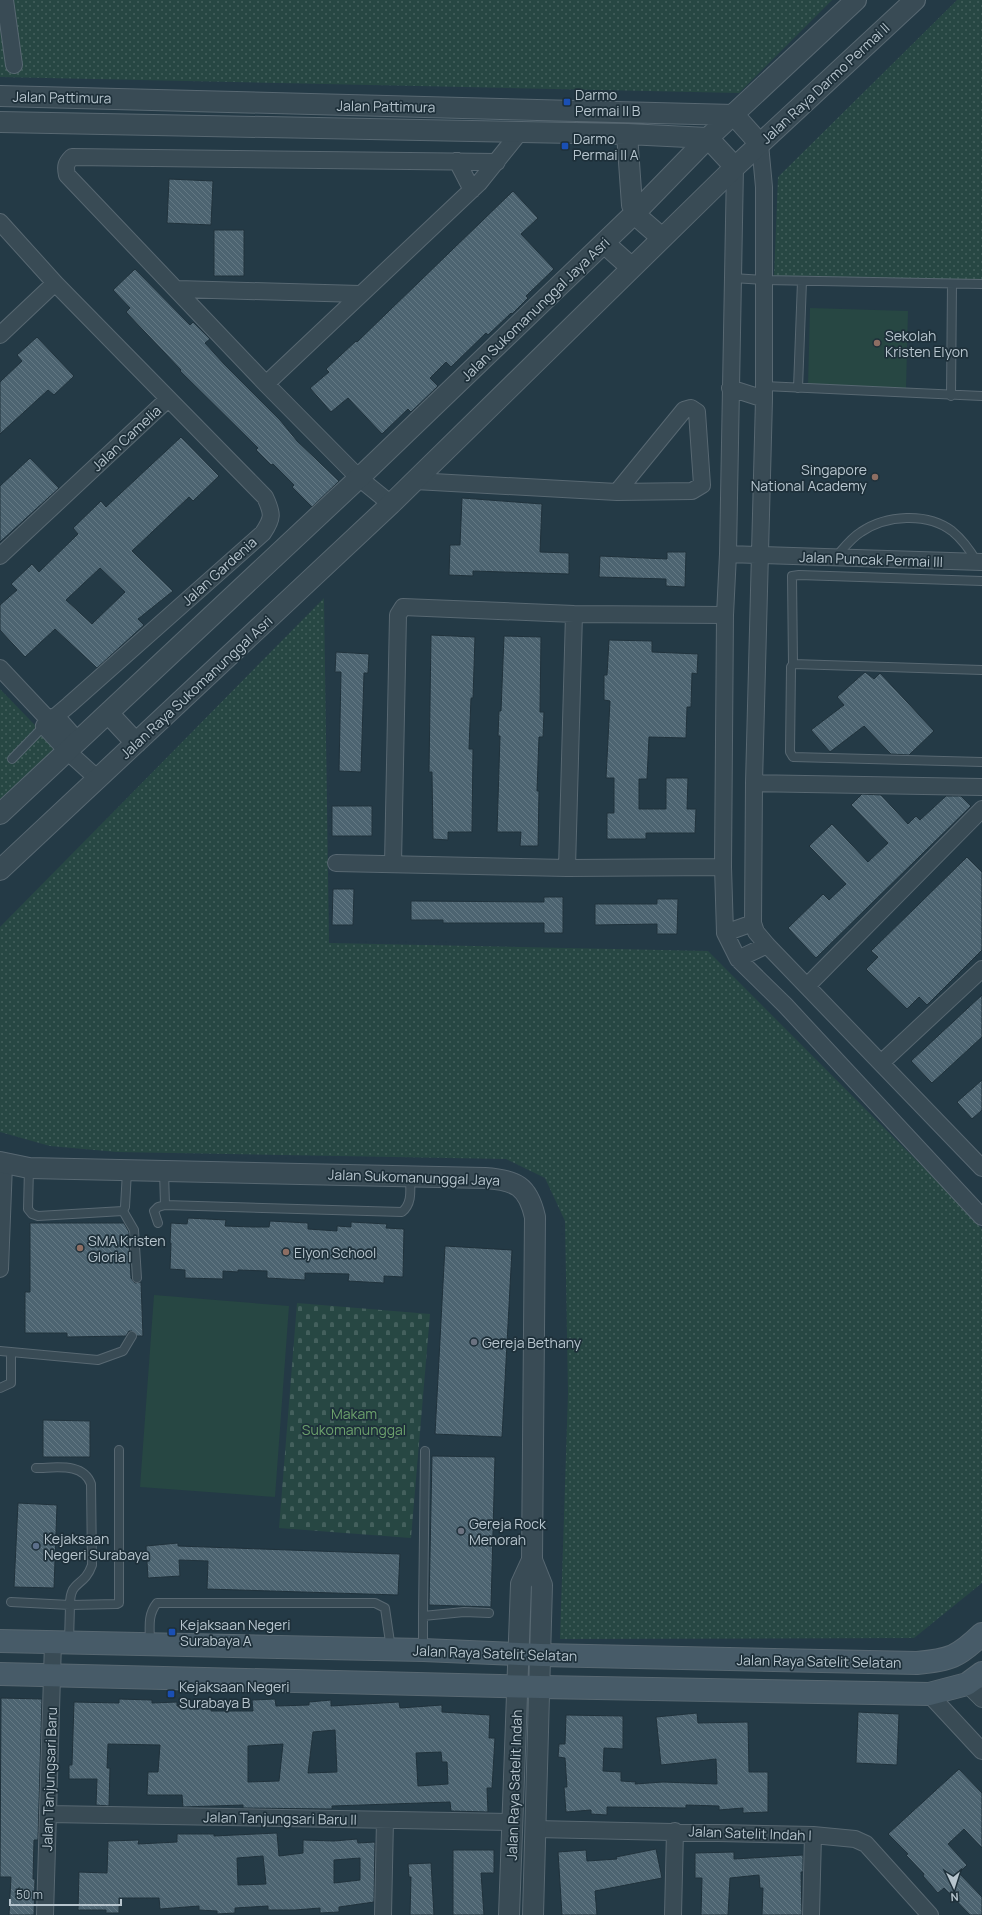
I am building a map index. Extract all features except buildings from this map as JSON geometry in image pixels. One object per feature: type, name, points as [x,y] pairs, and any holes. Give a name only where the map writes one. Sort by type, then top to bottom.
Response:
[{"type":"main road","name":"Jalan Raya Satelit Selatan","points":[[0,1641],[423,1650],[518,1655],[918,1663],[945,1660],[967,1649],[982,1634]]},
{"type":"main road","points":[[0,1674],[541,1687],[929,1694],[977,1685]]},
{"type":"street","points":[[5,0],[14,65]]},
{"type":"street","points":[[856,0],[708,138],[735,167],[728,554],[725,615],[723,866],[724,933],[738,959],[791,1011],[982,1217]]},
{"type":"street","name":"Jalan Raya Darmo Permai II","points":[[735,167],[915,0]]},
{"type":"street","name":"Jalan Pattimura","points":[[0,96],[734,115]]},
{"type":"street","points":[[734,115],[760,144],[764,187],[764,393],[754,783],[753,923],[756,932],[806,986],[881,1063],[979,1159]]},
{"type":"street","name":"Jalan Pattimura","points":[[0,122],[626,134],[708,138]]},
{"type":"street","points":[[266,384],[472,190],[497,162],[520,132]]},
{"type":"street","points":[[626,134],[630,193],[636,212],[662,238]]},
{"type":"street","name":"Jalan Sukomanunggal Jaya Asri","points":[[358,478],[636,212],[708,138]]},
{"type":"street","points":[[497,162],[72,157],[66,162],[65,169],[67,175],[178,289],[266,384],[358,478],[391,504],[735,167]]},
{"type":"street","points":[[457,161],[472,190]]},
{"type":"street","name":"Jalan Camelia","points":[[0,222],[55,283],[168,399],[0,556]]},
{"type":"street","points":[[604,243],[632,268]]},
{"type":"street","points":[[0,335],[55,283]]},
{"type":"street","points":[[178,289],[360,294]]},
{"type":"street","points":[[730,388],[764,393]]},
{"type":"street","name":"Jalan Gardenia","points":[[49,720],[263,533],[271,521],[271,510],[266,498],[168,399]]},
{"type":"street","points":[[415,481],[616,492],[692,491],[702,485],[697,412],[691,408],[684,410],[616,492]]},
{"type":"street","points":[[0,814],[358,478]]},
{"type":"street","name":"Jalan Raya Sukomanunggal Asri","points":[[0,870],[391,504]]},
{"type":"street","name":"Jalan Puncak Permai III","points":[[728,554],[980,562]]},
{"type":"street","points":[[393,864],[399,611],[403,607],[574,614],[725,615]]},
{"type":"street","points":[[567,868],[574,614]]},
{"type":"street","points":[[0,668],[73,746],[98,779]]},
{"type":"street","points":[[108,713],[136,744]]},
{"type":"street","points":[[754,783],[982,787]]},
{"type":"street","points":[[806,986],[982,809]]},
{"type":"street","points":[[336,863],[567,868],[723,866]]},
{"type":"street","points":[[724,933],[753,923]]},
{"type":"street","points":[[738,959],[767,945]]},
{"type":"street","points":[[881,1063],[982,969]]},
{"type":"street","points":[[0,1269],[2,1163]]},
{"type":"street","name":"Jalan Sukomanunggal Jaya","points":[[2,1163],[29,1168],[501,1179],[516,1184],[531,1200],[535,1216],[532,1560],[542,1585],[541,1655]]},
{"type":"street","name":"Jalan Sukomanunggal Jaya","points":[[518,1655],[521,1584],[532,1560]]},
{"type":"street","name":"Jalan Tanjungsari Baru","points":[[45,1915],[52,1676],[61,1642]]},
{"type":"street","name":"Jalan Raya Satelit Indah","points":[[509,1915],[518,1655]]},
{"type":"street","name":"Jalan Raya Satelit Indah","points":[[533,1915],[541,1655]]},
{"type":"street","points":[[929,1694],[982,1751]]},
{"type":"street","name":"Jalan Tanjungsari Baru II","points":[[48,1814],[512,1822]]},
{"type":"street","points":[[383,1915],[385,1820]]},
{"type":"street","name":"Jalan Satelit Indah I","points":[[536,1829],[675,1831],[813,1835],[849,1838],[866,1844],[930,1915]]},
{"type":"street","points":[[673,1915],[675,1831]]},
{"type":"street","points":[[811,1915],[813,1835]]},
{"type":"lane","points":[[733,278],[802,281],[982,284]]},
{"type":"lane","points":[[798,388],[802,281]]},
{"type":"lane","points":[[951,396],[952,284]]},
{"type":"lane","points":[[764,393],[798,388],[951,396],[982,396]]},
{"type":"lane","points":[[835,558],[849,542],[866,529],[878,523],[909,518],[931,522],[950,530],[964,543],[980,562]]},
{"type":"lane","points":[[982,581],[792,576],[793,664],[791,667],[790,752],[793,757],[982,762]]},
{"type":"lane","points":[[793,664],[982,670]]},
{"type":"lane","points":[[12,758],[49,720]]},
{"type":"lane","points":[[29,1168],[28,1209],[32,1214],[38,1216],[123,1211]]},
{"type":"lane","points":[[123,1211],[125,1207],[127,1170]]},
{"type":"lane","points":[[164,1171],[165,1205]]},
{"type":"lane","points":[[158,1223],[154,1211],[158,1207],[165,1205],[402,1212],[408,1207],[410,1201],[410,1176]]},
{"type":"lane","points":[[123,1211],[134,1230],[137,1278]]},
{"type":"lane","points":[[0,1351],[98,1360],[123,1351],[132,1336]]},
{"type":"lane","points":[[0,1388],[11,1383],[11,1352]]},
{"type":"lane","points":[[11,1602],[70,1605],[119,1603],[119,1450]]},
{"type":"lane","points":[[423,1650],[425,1450]]},
{"type":"lane","points":[[36,1468],[69,1468],[82,1471],[89,1477],[92,1484],[92,1565],[89,1574],[84,1580],[74,1586],[70,1593],[70,1605],[61,1642]]},
{"type":"lane","points":[[150,1644],[149,1621],[152,1610],[157,1603],[375,1603],[385,1608],[391,1650]]},
{"type":"lane","points":[[423,1616],[464,1612],[489,1613]]},
{"type":"green space","points":[[0,0],[832,0],[739,93],[0,77]]},
{"type":"green space","points":[[957,0],[982,0],[982,284],[774,278],[778,177]]},
{"type":"green space","points":[[810,308],[908,311],[906,389],[808,386]]},
{"type":"green space","points":[[324,598],[329,943],[708,951],[954,1198],[982,1229],[982,1583],[914,1638],[560,1639],[568,1393],[565,1221],[545,1178],[506,1159],[117,1152],[50,1146],[0,1132],[0,927]]},
{"type":"green space","points":[[0,689],[58,749],[0,805]]},
{"type":"green space","points":[[154,1295],[289,1306],[275,1497],[140,1487]]},
{"type":"green space","name":"Makam Sukomanunggal","points":[[297,1303],[430,1314],[411,1538],[279,1528]]},
{"type":"place","name":"Darmo Permai II B","points":[[567,102]]},
{"type":"place","name":"Darmo Permai II A","points":[[565,146]]},
{"type":"place","name":"Sekolah Kristen Elyon","points":[[877,343]]},
{"type":"place","name":"Singapore National Academy","points":[[875,477]]},
{"type":"place","name":"SMA Kristen Gloria I","points":[[80,1248]]},
{"type":"place","name":"Elyon School","points":[[286,1252]]},
{"type":"place","name":"Gereja Bethany","points":[[474,1342]]},
{"type":"place","name":"Gereja Rock Menorah","points":[[461,1531]]},
{"type":"place","name":"Kejaksaan Negeri Surabaya","points":[[36,1546]]},
{"type":"place","name":"Kejaksaan Negeri Surabaya A","points":[[172,1632]]},
{"type":"place","name":"Kejaksaan Negeri Surabaya B","points":[[171,1694]]}]
